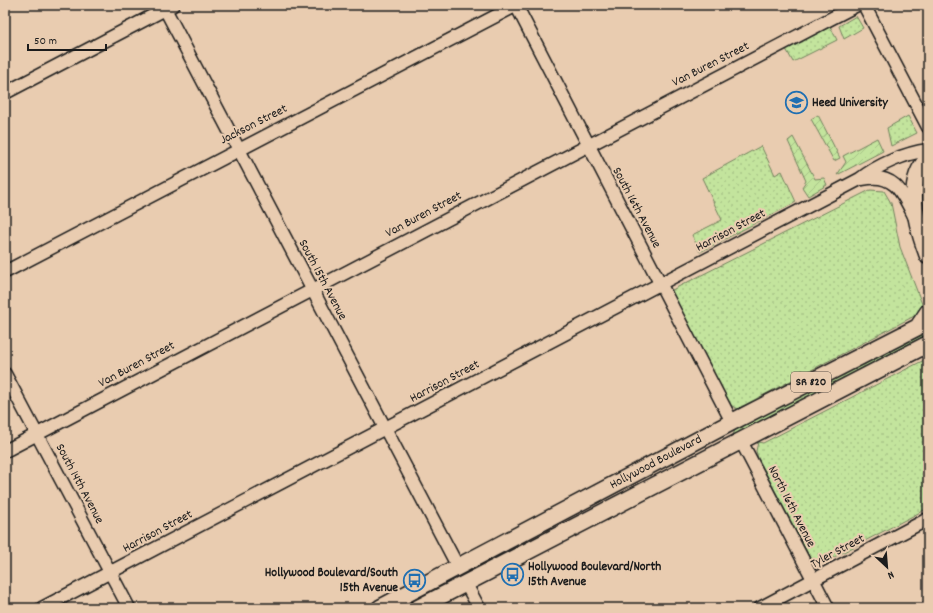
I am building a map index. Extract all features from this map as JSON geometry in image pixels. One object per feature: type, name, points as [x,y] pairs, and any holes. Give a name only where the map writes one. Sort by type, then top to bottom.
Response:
[{"type":"main road","points":[[928,159],[917,177],[914,203],[917,223],[928,256]]},
{"type":"main road","name":"Hollywood Boulevard","points":[[380,608],[732,422],[918,327],[928,312]]},
{"type":"main road","name":"Hollywood Boulevard","points":[[417,608],[928,344]]},
{"type":"main road","points":[[717,453],[726,442],[732,422]]},
{"type":"main road","points":[[466,584],[475,571],[511,539]]},
{"type":"main road","points":[[417,608],[447,582],[458,567]]},
{"type":"street","name":"South 16th Avenue","points":[[517,5],[587,145],[732,422]]},
{"type":"street","name":"Jackson Street","points":[[5,272],[238,149],[517,5]]},
{"type":"street","name":"Van Buren Street","points":[[5,450],[857,5]]},
{"type":"street","points":[[864,5],[928,127]]},
{"type":"street","points":[[5,93],[167,6]]},
{"type":"street","name":"South 15th Avenue","points":[[167,6],[238,149],[384,429],[458,567]]},
{"type":"street","name":"Harrison Street","points":[[42,608],[860,179],[877,168],[917,151],[928,150]]},
{"type":"street","name":"Harrison Street","points":[[860,179],[873,176],[890,180],[905,198],[917,223]]},
{"type":"street","name":"South 14th Avenue","points":[[5,374],[129,608]]},
{"type":"street","name":"North 16th Avenue","points":[[741,441],[828,608]]},
{"type":"street","name":"Tyler Street","points":[[760,608],[928,520]]},
{"type":"street","points":[[466,584],[479,608]]},
{"type":"green space","points":[[856,16],[863,28],[844,39],[839,26]]},
{"type":"green space","points":[[830,26],[837,40],[793,62],[786,49]]},
{"type":"green space","points":[[818,115],[840,158],[834,161],[811,119]]},
{"type":"green space","points":[[908,116],[917,133],[891,146],[887,128]]},
{"type":"green space","points":[[793,137],[815,179],[824,178],[827,185],[808,196],[802,187],[806,181],[788,141]]},
{"type":"green space","points":[[877,138],[883,151],[837,175],[846,162],[843,156]]},
{"type":"green space","points":[[761,146],[775,175],[782,171],[796,202],[700,252],[692,235],[722,220],[702,178]]},
{"type":"green space","points":[[870,190],[884,191],[891,203],[900,247],[922,304],[920,313],[737,409],[729,404],[675,301],[672,290]]},
{"type":"green space","points":[[928,326],[928,338],[731,440],[735,430]]},
{"type":"green space","points":[[928,358],[928,508],[815,567],[758,458],[756,451],[758,442],[763,443]]},
{"type":"place","name":"Heed University","points":[[797,103]]},
{"type":"place","name":"Hollywood Boulevard/North 15th Avenue","points":[[512,574]]},
{"type":"place","name":"Hollywood Boulevard/South 15th Avenue","points":[[414,580]]}]
